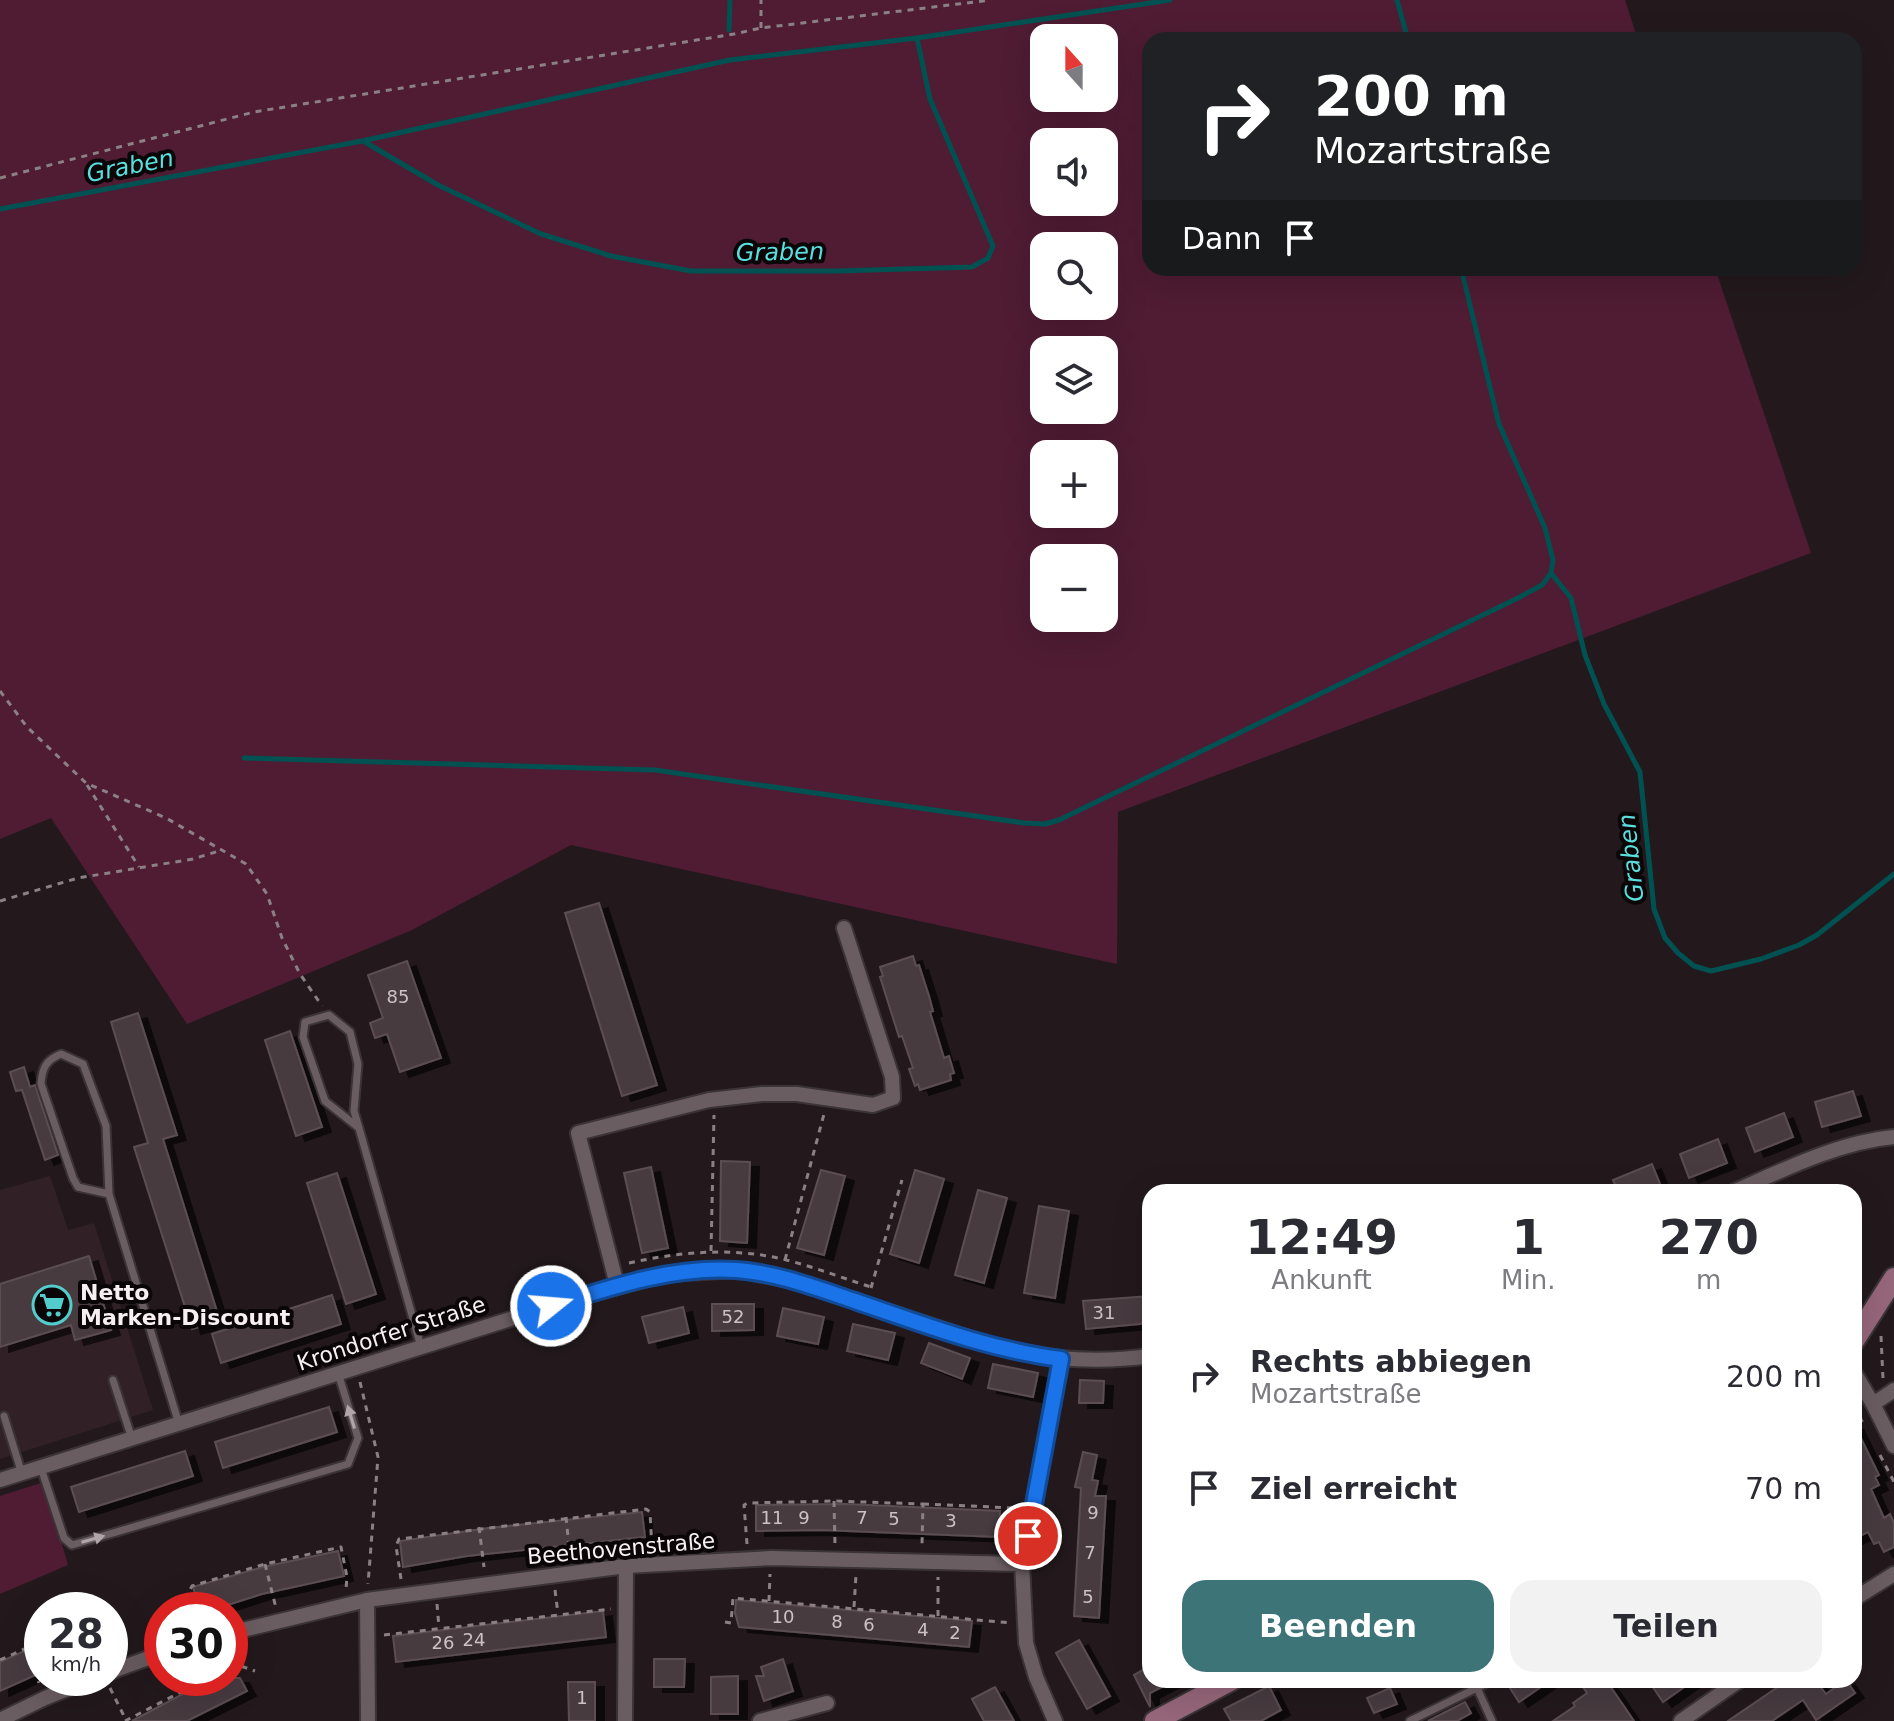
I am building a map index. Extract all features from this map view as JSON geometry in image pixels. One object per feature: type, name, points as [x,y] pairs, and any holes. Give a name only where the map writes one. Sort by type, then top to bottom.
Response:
[{"type":"street","points":[[617,1285],[578,1133],[714,1099],[797,1094],[873,1105],[893,1098],[892,1077],[844,928]]},
{"type":"street","points":[[1751,1184],[1848,1147],[1894,1137]]},
{"type":"street","name":"Krondorfer Straße","points":[[0,1480],[617,1285],[665,1274],[711,1269],[780,1277],[1000,1348],[1061,1359],[1142,1357]]},
{"type":"street","points":[[1862,1329],[1894,1278]]},
{"type":"street","points":[[1055,1721],[1036,1677],[1023,1624],[1022,1564],[1061,1359]]},
{"type":"street","points":[[1862,1385],[1894,1446]]},
{"type":"street","points":[[1870,1398],[1894,1390]]},
{"type":"street","name":"Beethovenstraße","points":[[248,1628],[367,1600],[626,1566],[771,1558],[1022,1564]]},
{"type":"street","points":[[625,1721],[626,1566]]},
{"type":"street","points":[[1862,1594],[1894,1574]]},
{"type":"street","points":[[367,1600],[368,1721]]},
{"type":"street","points":[[1155,1721],[1217,1688]]},
{"type":"street","points":[[1681,1721],[1697,1717],[1731,1688]]},
{"type":"street","points":[[0,1720],[50,1696]]},
{"type":"street","points":[[760,1721],[827,1703]]},
{"type":"lane","points":[[359,1128],[325,1101],[303,1037],[305,1022],[329,1015],[350,1032],[358,1064],[354,1111],[359,1128],[421,1347]]},
{"type":"lane","points":[[109,1194],[78,1187],[73,1178],[41,1084],[42,1071],[50,1058],[61,1054],[83,1064],[106,1126],[109,1194],[179,1424]]},
{"type":"lane","points":[[41,1468],[64,1538],[72,1545],[348,1464],[358,1438],[338,1373]]},
{"type":"lane","points":[[113,1380],[132,1439]]},
{"type":"lane","points":[[4,1416],[22,1474]]},
{"type":"lane","points":[[1410,1721],[1477,1688],[1492,1721]]},
{"type":"path","points":[[761,0],[761,28]]},
{"type":"path","points":[[950,0],[950,6]]},
{"type":"path","points":[[0,178],[254,112],[761,28],[991,0]]},
{"type":"path","points":[[0,691],[27,727],[86,783],[139,867]]},
{"type":"path","points":[[86,783],[166,818],[246,864],[267,894],[282,938],[300,974],[329,1015]]},
{"type":"path","points":[[0,901],[78,878],[193,859],[222,850]]},
{"type":"path","points":[[711,1252],[714,1099]]},
{"type":"path","points":[[785,1260],[828,1099]]},
{"type":"path","points":[[866,1305],[902,1180]]},
{"type":"path","points":[[1870,1398],[1883,1379],[1882,1332],[1871,1316]]},
{"type":"path","points":[[356,1368],[378,1457],[367,1600]]},
{"type":"path","points":[[748,1559],[744,1505],[748,1503],[834,1501],[1033,1509]]},
{"type":"path","points":[[834,1501],[835,1559]]},
{"type":"path","points":[[921,1561],[923,1504]]},
{"type":"path","points":[[403,1595],[396,1546],[399,1539],[479,1527],[646,1509],[650,1512],[653,1564]]},
{"type":"path","points":[[566,1517],[571,1572]]},
{"type":"path","points":[[479,1527],[486,1584]]},
{"type":"path","points":[[189,1592],[192,1586],[265,1564],[341,1547],[347,1577],[345,1604]]},
{"type":"path","points":[[769,1601],[771,1558]]},
{"type":"path","points":[[854,1609],[856,1559]]},
{"type":"path","points":[[938,1616],[939,1562]]},
{"type":"path","points":[[265,1564],[279,1619]]},
{"type":"path","points":[[554,1574],[558,1614]]},
{"type":"path","points":[[435,1591],[439,1628]]},
{"type":"path","points":[[725,1622],[731,1623],[733,1598],[1023,1624]]},
{"type":"path","points":[[367,1638],[558,1614],[626,1609]]},
{"type":"path","points":[[0,1660],[24,1648]]},
{"type":"path","points":[[248,1669],[255,1671]]},
{"type":"path","points":[[114,1696],[126,1721],[173,1696]]},
{"type":"shaded area","points":[[0,0],[1625,0],[1635,32],[1142,32],[1142,276],[1718,276],[1811,553],[1118,812],[1117,964],[571,845],[412,930],[187,1024],[51,818],[0,839]]},
{"type":"shaded area","points":[[50,1176],[68,1230],[94,1223],[153,1410],[0,1459],[0,1190]]},
{"type":"shaded area","points":[[44,1482],[68,1565],[0,1594],[0,1496]]},
{"type":"building","points":[[599,903],[657,1085],[622,1096],[565,913]]},
{"type":"building","points":[[913,956],[929,996],[933,1011],[930,1012],[944,1058],[949,1056],[954,1073],[950,1074],[951,1080],[920,1090],[918,1084],[915,1086],[909,1069],[913,1068],[902,1036],[899,1037],[880,977],[883,976],[880,967]]},
{"type":"building","points":[[407,961],[441,1058],[400,1072],[387,1034],[375,1038],[370,1023],[383,1018],[368,975]]},
{"type":"building","points":[[138,1013],[177,1135],[163,1139],[220,1321],[192,1329],[134,1147],[148,1143],[111,1022]]},
{"type":"building","points":[[290,1031],[322,1127],[296,1136],[265,1040]]},
{"type":"building","points":[[24,1067],[30,1087],[35,1085],[58,1155],[45,1160],[22,1090],[16,1091],[10,1072]]},
{"type":"building","points":[[1853,1091],[1861,1116],[1822,1127],[1815,1102]]},
{"type":"building","points":[[1784,1113],[1793,1137],[1755,1152],[1746,1128]]},
{"type":"building","points":[[1718,1139],[1727,1163],[1689,1178],[1680,1154]]},
{"type":"building","points":[[721,1161],[750,1162],[747,1243],[720,1241]]},
{"type":"building","points":[[1652,1164],[1660,1184],[1615,1184],[1613,1180]]},
{"type":"building","points":[[651,1167],[668,1248],[642,1253],[624,1173]]},
{"type":"building","points":[[821,1170],[845,1176],[824,1255],[797,1248]]},
{"type":"building","points":[[915,1170],[944,1179],[919,1263],[890,1254]]},
{"type":"building","points":[[337,1173],[376,1294],[346,1304],[307,1183]]},
{"type":"building","points":[[978,1190],[1007,1198],[984,1283],[955,1275]]},
{"type":"building","points":[[1039,1206],[1069,1211],[1055,1298],[1024,1293]]},
{"type":"building","name":"Netto Marken-Discount","points":[[89,1256],[111,1330],[75,1340],[71,1325],[0,1347],[0,1284]]},
{"type":"building","points":[[332,1295],[341,1324],[221,1363],[212,1334]]},
{"type":"building","points":[[1142,1297],[1142,1324],[1086,1329],[1083,1301]]},
{"type":"building","points":[[712,1304],[754,1304],[754,1330],[712,1331]]},
{"type":"building","points":[[683,1307],[689,1333],[649,1343],[642,1317]]},
{"type":"building","points":[[783,1308],[824,1317],[818,1344],[777,1336]]},
{"type":"building","points":[[853,1324],[895,1333],[888,1360],[847,1351]]},
{"type":"building","points":[[929,1343],[970,1358],[962,1379],[921,1363]]},
{"type":"building","points":[[993,1364],[1038,1373],[1033,1397],[988,1388]]},
{"type":"building","points":[[1080,1380],[1104,1381],[1103,1403],[1079,1403]]},
{"type":"building","points":[[329,1407],[337,1432],[223,1468],[215,1442]]},
{"type":"building","points":[[1862,1440],[1879,1475],[1875,1477],[1879,1485],[1871,1489],[1884,1518],[1890,1514],[1894,1523],[1894,1547],[1884,1552],[1879,1542],[1874,1544],[1868,1532],[1862,1535]]},
{"type":"building","points":[[185,1451],[193,1476],[79,1512],[71,1487]]},
{"type":"building","points":[[1083,1452],[1097,1455],[1092,1480],[1098,1481],[1095,1496],[1106,1496],[1099,1618],[1074,1616],[1081,1488],[1075,1487]]},
{"type":"building","points":[[845,1504],[1000,1511],[999,1537],[821,1530],[756,1531],[756,1505]]},
{"type":"building","points":[[642,1512],[645,1537],[467,1556],[403,1567],[400,1541],[488,1528]]},
{"type":"building","points":[[338,1551],[344,1576],[248,1598],[248,1592],[195,1592],[193,1587],[263,1567]]},
{"type":"building","points":[[736,1600],[972,1621],[969,1647],[739,1627],[735,1613]]},
{"type":"building","points":[[603,1611],[606,1637],[396,1662],[393,1636]]},
{"type":"building","points":[[1079,1640],[1110,1696],[1087,1709],[1056,1653]]},
{"type":"building","points":[[24,1651],[24,1680],[0,1691],[0,1662]]},
{"type":"building","points":[[654,1659],[685,1659],[684,1687],[654,1687]]},
{"type":"building","points":[[783,1659],[793,1691],[764,1701],[756,1676],[764,1676],[761,1667]]},
{"type":"building","points":[[1142,1670],[1142,1688],[1160,1688],[1150,1693],[1150,1707],[1134,1675]]},
{"type":"building","points":[[738,1676],[738,1714],[711,1714],[711,1677]]},
{"type":"building","points":[[568,1682],[595,1682],[595,1721],[569,1721]]},
{"type":"building","points":[[995,1687],[1014,1721],[984,1721],[972,1699]]},
{"type":"building","points":[[1270,1688],[1281,1710],[1261,1721],[1231,1721],[1224,1709]]},
{"type":"building","points":[[1390,1688],[1397,1704],[1374,1713],[1367,1698]]},
{"type":"building","points":[[1510,1688],[1539,1688],[1519,1702]]},
{"type":"building","points":[[1584,1688],[1611,1688],[1634,1721],[1553,1721],[1575,1706],[1573,1703],[1587,1693]]},
{"type":"building","points":[[1653,1688],[1683,1688],[1663,1702]]},
{"type":"building","points":[[1776,1688],[1821,1688],[1826,1694],[1835,1688],[1852,1688],[1855,1693],[1816,1720],[1803,1700],[1772,1721],[1728,1721]]},
{"type":"building","points":[[179,1696],[237,1696],[187,1721],[132,1721]]},
{"type":"building","points":[[1465,1702],[1471,1713],[1457,1721],[1428,1721]]},
{"type":"waterway","points":[[729,30],[730,0]]},
{"type":"waterway","name":"Graben","points":[[0,209],[362,141],[730,60],[917,38],[1170,0]]},
{"type":"waterway","points":[[1397,0],[1406,32]]},
{"type":"waterway","name":"Graben","points":[[363,141],[438,185],[541,234],[611,256],[691,271],[972,267],[988,258],[993,246],[930,99],[917,38]]},
{"type":"waterway","points":[[244,758],[655,770],[1024,823],[1045,824],[1059,820],[1518,598],[1542,585],[1551,573],[1553,560],[1545,528],[1499,424],[1463,276]]},
{"type":"waterway","name":"Graben","points":[[1551,573],[1571,598],[1585,655],[1604,704],[1640,772],[1654,909],[1665,938],[1678,953],[1694,966],[1711,971],[1761,959],[1817,935],[1894,874]]},
{"type":"place","name":"Netto Marken-Discount","points":[[52,1305]]},
{"type":"route","points":[[551,1306],[665,1274],[711,1269],[737,1270],[794,1281],[1000,1348],[1061,1359],[1028,1536]]}]
